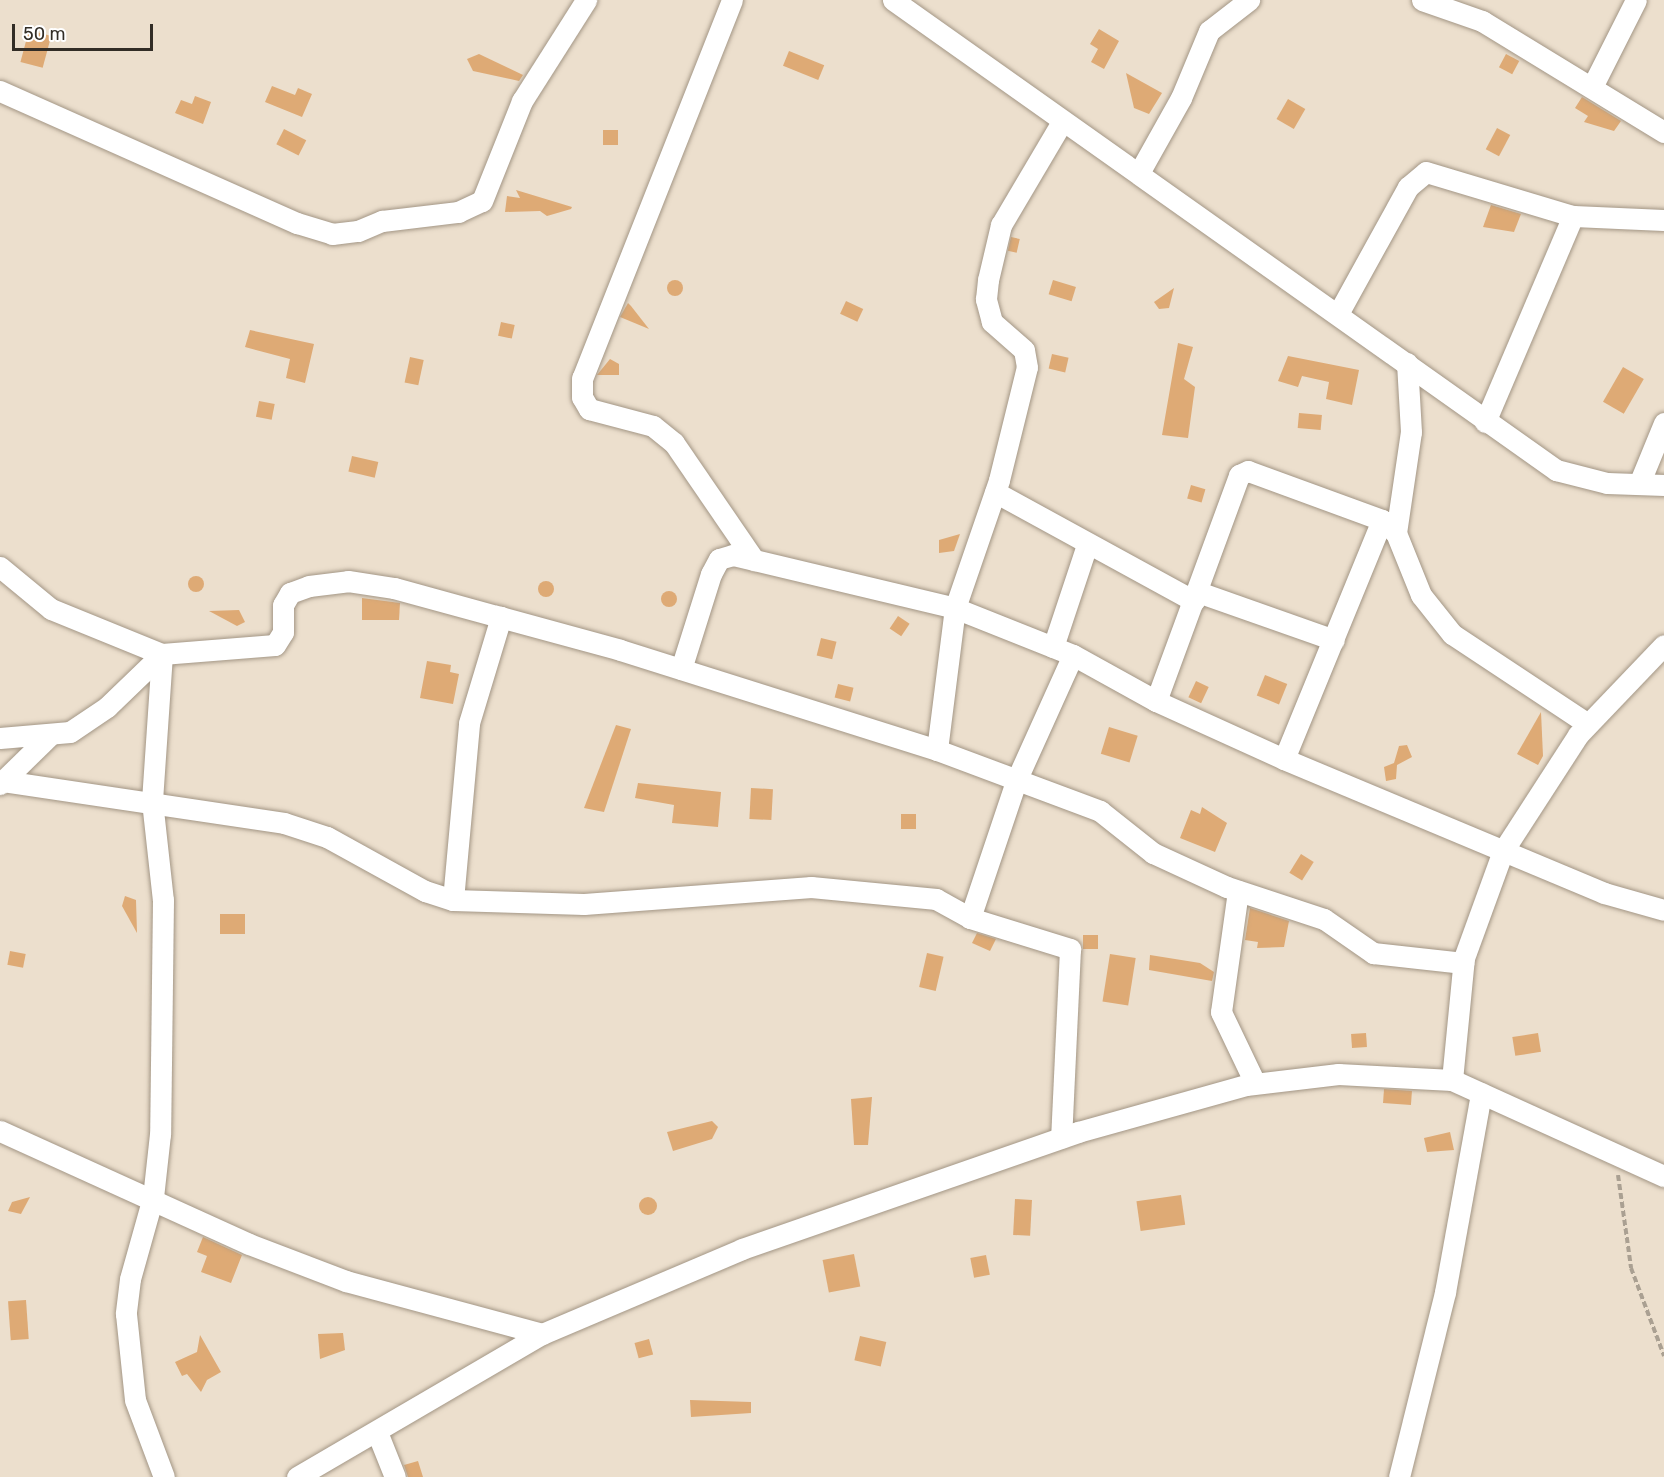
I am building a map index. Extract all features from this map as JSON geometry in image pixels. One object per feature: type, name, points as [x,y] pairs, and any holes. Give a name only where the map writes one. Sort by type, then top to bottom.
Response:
[{"type":"street","points":[[0,91],[297,223],[332,234],[358,231],[382,221],[458,212],[482,201],[522,101],[586,0]]},
{"type":"street","points":[[732,0],[582,378],[582,397],[589,409],[653,426],[674,442],[754,560]]},
{"type":"street","points":[[893,0],[920,8],[1062,122],[1140,171],[1339,312],[1485,422],[1556,470],[1580,479],[1664,485]]},
{"type":"street","points":[[1140,171],[1181,98],[1209,31],[1249,0]]},
{"type":"street","points":[[1422,0],[1482,21],[1664,132]]},
{"type":"street","points":[[1592,87],[1635,0]]},
{"type":"street","points":[[937,750],[955,608],[995,492],[1027,367],[1024,350],[989,316],[988,280],[1001,225],[1062,122]]},
{"type":"street","points":[[1339,312],[1408,187],[1426,172],[1573,216],[1664,220]]},
{"type":"street","points":[[1485,422],[1573,216]]},
{"type":"street","points":[[1284,759],[1334,640],[1389,526],[1412,432],[1407,363]]},
{"type":"street","points":[[1639,484],[1664,423]]},
{"type":"street","points":[[1156,701],[1244,471],[1389,526],[1408,570],[1437,619],[1588,724]]},
{"type":"street","points":[[995,492],[1087,545],[1196,597],[1334,640]]},
{"type":"street","points":[[1053,646],[1087,545]]},
{"type":"street","points":[[681,669],[719,559],[733,555],[955,608],[1053,646],[1156,701],[1284,759],[1604,893],[1664,910]]},
{"type":"street","points":[[0,567],[51,609],[162,654],[275,645],[290,593],[348,581],[501,617],[681,669],[937,750],[1100,811],[1153,853],[1238,891],[1324,919],[1373,953],[1463,963]]},
{"type":"street","points":[[453,900],[470,723],[501,617]]},
{"type":"street","points":[[1452,1080],[1463,963],[1503,851],[1588,724],[1664,645]]},
{"type":"street","points":[[0,738],[50,735],[87,723],[162,654]]},
{"type":"street","points":[[162,654],[152,801],[163,900],[160,1134],[153,1197],[130,1279],[127,1342],[135,1400],[164,1477]]},
{"type":"street","points":[[970,918],[1016,781],[1072,655]]},
{"type":"street","points":[[1,782],[50,735]]},
{"type":"street","points":[[1,782],[152,801],[284,823],[327,837],[424,891],[453,900],[584,904],[811,887],[930,898],[970,918],[1070,949],[1061,1138]]},
{"type":"street","points":[[1238,891],[1221,1012],[1255,1083]]},
{"type":"street","points":[[297,1477],[378,1432],[542,1334],[811,1222],[1061,1138],[1255,1083],[1338,1074],[1452,1080],[1616,1157],[1664,1176]]},
{"type":"street","points":[[1399,1477],[1445,1292],[1481,1093]]},
{"type":"street","points":[[0,1131],[153,1197],[249,1244],[346,1281],[542,1334]]},
{"type":"street","points":[[378,1432],[395,1477]]},
{"type":"path","points":[[1616,1157],[1631,1268],[1664,1356]]},
{"type":"building","points":[[1099,29],[1119,41],[1104,69],[1091,62],[1098,49],[1090,44]]},
{"type":"building","points":[[29,30],[51,36],[43,68],[20,62]]},
{"type":"building","points":[[789,51],[824,65],[818,80],[783,66]]},
{"type":"building","points":[[479,54],[523,75],[519,81],[473,71],[467,59]]},
{"type":"building","points":[[1506,54],[1519,61],[1512,74],[1499,67]]},
{"type":"building","points":[[1126,73],[1162,93],[1149,114],[1134,108]]},
{"type":"building","points":[[272,86],[295,95],[298,88],[312,94],[302,117],[265,102]]},
{"type":"building","points":[[195,96],[211,102],[203,124],[175,113],[181,100],[192,104]]},
{"type":"building","points":[[1582,97],[1621,121],[1614,131],[1584,122],[1588,116],[1575,108]]},
{"type":"building","points":[[1288,99],[1305,109],[1294,129],[1276,119]]},
{"type":"building","points":[[1497,128],[1510,135],[1499,156],[1486,149]]},
{"type":"building","points":[[284,129],[306,140],[299,155],[276,144]]},
{"type":"building","points":[[603,130],[618,130],[618,145],[603,145]]},
{"type":"building","points":[[516,190],[572,207],[547,216],[540,211],[505,212],[507,196],[520,198]]},
{"type":"building","points":[[1491,205],[1521,214],[1514,232],[1483,227]]},
{"type":"building","points":[[1011,237],[1020,239],[1017,253],[1008,251]]},
{"type":"building","points":[[675,280],[683,288],[675,296],[667,288]]},
{"type":"building","points":[[1053,280],[1076,287],[1072,301],[1049,294]]},
{"type":"building","points":[[1174,288],[1169,308],[1159,309],[1154,302]]},
{"type":"building","points":[[846,301],[863,309],[857,322],[840,314]]},
{"type":"building","points":[[628,303],[631,306],[649,329],[620,317]]},
{"type":"building","points":[[501,322],[515,325],[512,339],[498,336]]},
{"type":"building","points":[[250,330],[314,344],[305,383],[286,378],[290,359],[245,347]]},
{"type":"building","points":[[1178,343],[1193,347],[1184,379],[1195,387],[1188,438],[1162,435]]},
{"type":"building","points":[[1052,354],[1069,358],[1065,372],[1049,369]]},
{"type":"building","points":[[1288,356],[1359,370],[1352,405],[1326,399],[1329,382],[1302,376],[1298,387],[1278,381]]},
{"type":"building","points":[[410,357],[424,360],[418,385],[405,382]]},
{"type":"building","points":[[610,359],[619,364],[619,375],[597,375]]},
{"type":"building","points":[[1623,367],[1644,379],[1624,414],[1603,402]]},
{"type":"building","points":[[259,401],[275,404],[272,420],[256,417]]},
{"type":"building","points":[[1299,413],[1322,415],[1321,430],[1298,428]]},
{"type":"building","points":[[352,456],[378,462],[375,478],[348,472]]},
{"type":"building","points":[[1191,485],[1205,489],[1202,503],[1187,498]]},
{"type":"building","points":[[960,534],[954,551],[939,553],[939,540]]},
{"type":"building","points":[[196,576],[202,578],[204,584],[202,590],[196,592],[190,590],[188,584],[190,578]]},
{"type":"building","points":[[546,581],[554,589],[546,597],[538,589]]},
{"type":"building","points":[[666,591],[672,591],[677,599],[675,605],[666,607],[661,602],[661,596]]},
{"type":"building","points":[[362,598],[400,603],[399,620],[362,620]]},
{"type":"building","points":[[239,610],[245,622],[237,626],[209,611]]},
{"type":"building","points":[[898,616],[910,624],[901,636],[890,628]]},
{"type":"building","points":[[821,638],[837,642],[832,659],[817,655]]},
{"type":"building","points":[[427,661],[451,665],[450,672],[459,674],[453,704],[420,698]]},
{"type":"building","points":[[1265,675],[1287,684],[1279,704],[1257,695]]},
{"type":"building","points":[[1196,681],[1209,687],[1201,703],[1188,697]]},
{"type":"building","points":[[838,684],[854,688],[850,701],[835,698]]},
{"type":"building","points":[[1541,712],[1543,756],[1538,765],[1517,754]]},
{"type":"building","points":[[616,725],[631,729],[604,812],[584,808]]},
{"type":"building","points":[[1109,727],[1138,736],[1130,763],[1101,754]]},
{"type":"building","points":[[1407,745],[1412,757],[1397,765],[1396,779],[1386,781],[1384,767],[1394,763],[1399,746]]},
{"type":"building","points":[[638,783],[721,792],[718,827],[672,823],[674,805],[635,798]]},
{"type":"building","points":[[751,788],[773,789],[771,820],[749,819]]},
{"type":"building","points":[[1202,807],[1227,823],[1215,852],[1180,838],[1191,810],[1200,814]]},
{"type":"building","points":[[901,814],[916,814],[916,829],[901,829]]},
{"type":"building","points":[[1301,854],[1314,862],[1302,881],[1289,873]]},
{"type":"building","points":[[125,896],[136,900],[137,933],[122,906]]},
{"type":"building","points":[[1250,908],[1289,921],[1284,947],[1257,948],[1258,942],[1245,940]]},
{"type":"building","points":[[220,914],[245,914],[245,934],[220,934]]},
{"type":"building","points":[[977,933],[996,939],[990,951],[972,943]]},
{"type":"building","points":[[1083,935],[1098,935],[1098,949],[1083,949]]},
{"type":"building","points":[[10,951],[26,954],[23,968],[7,965]]},
{"type":"building","points":[[927,953],[944,957],[936,991],[919,987]]},
{"type":"building","points":[[1110,954],[1136,958],[1128,1005],[1102,1001]]},
{"type":"building","points":[[1150,955],[1200,963],[1214,972],[1212,981],[1149,970]]},
{"type":"building","points":[[1366,1033],[1367,1047],[1352,1048],[1351,1034]]},
{"type":"building","points":[[1538,1033],[1541,1052],[1515,1056],[1512,1037]]},
{"type":"building","points":[[1384,1089],[1412,1091],[1411,1105],[1383,1103]]},
{"type":"building","points":[[872,1097],[868,1145],[854,1145],[851,1099]]},
{"type":"building","points":[[712,1121],[718,1127],[712,1139],[673,1151],[667,1132]]},
{"type":"building","points":[[1450,1132],[1454,1150],[1427,1152],[1424,1138]]},
{"type":"building","points":[[1181,1195],[1185,1225],[1141,1231],[1136,1201]]},
{"type":"building","points":[[30,1197],[21,1214],[8,1211],[12,1202]]},
{"type":"building","points":[[644,1197],[652,1197],[657,1202],[655,1213],[644,1215],[639,1210],[639,1202]]},
{"type":"building","points":[[1015,1199],[1032,1200],[1030,1236],[1013,1235]]},
{"type":"building","points":[[203,1237],[242,1255],[231,1283],[201,1272],[207,1256],[197,1252]]},
{"type":"building","points":[[854,1254],[860,1286],[829,1292],[823,1260]]},
{"type":"building","points":[[986,1255],[990,1275],[974,1278],[970,1258]]},
{"type":"building","points":[[26,1300],[29,1339],[11,1340],[8,1301]]},
{"type":"building","points":[[343,1333],[345,1350],[320,1359],[318,1334]]},
{"type":"building","points":[[200,1335],[221,1372],[207,1380],[201,1392],[187,1374],[182,1376],[175,1362],[197,1352]]},
{"type":"building","points":[[860,1336],[886,1342],[881,1366],[854,1360]]},
{"type":"building","points":[[649,1339],[653,1354],[639,1358],[635,1343]]},
{"type":"building","points":[[690,1400],[751,1402],[751,1413],[691,1417]]},
{"type":"building","points":[[418,1461],[423,1477],[408,1477],[404,1465]]}]
